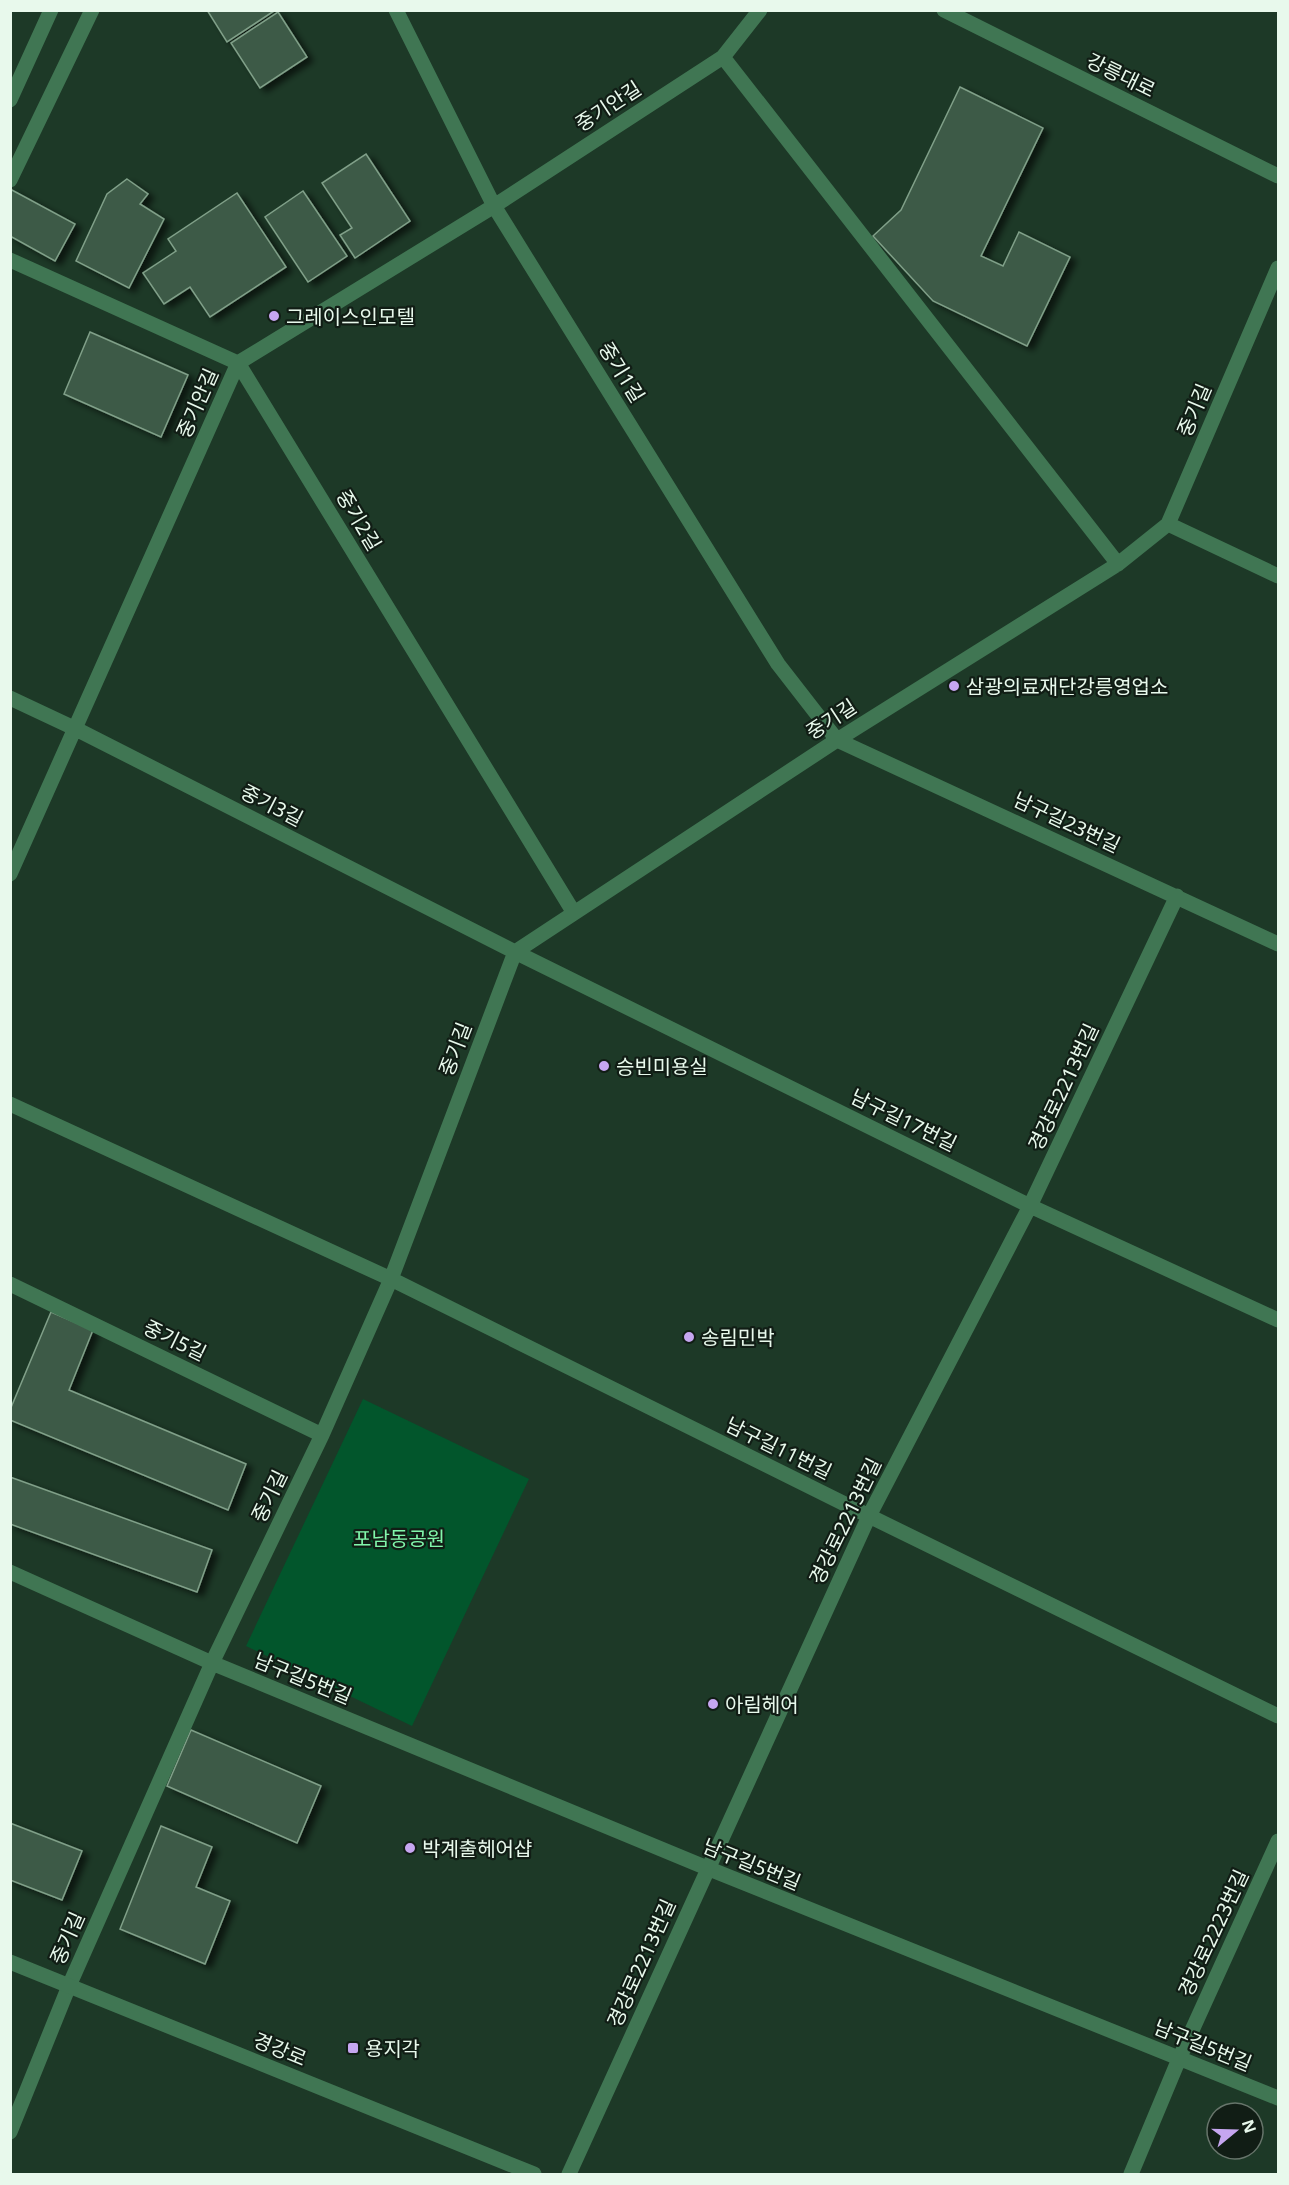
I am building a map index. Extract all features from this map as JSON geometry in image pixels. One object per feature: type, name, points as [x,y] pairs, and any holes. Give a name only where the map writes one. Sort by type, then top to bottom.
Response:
[{"type":"street","points":[[10,100],[51,10]]},
{"type":"street","points":[[10,180],[92,10]]},
{"type":"street","name":"중기1길","points":[[396,10],[494,206],[778,664],[837,740]]},
{"type":"street","name":"중기안길","points":[[10,874],[238,363],[494,206],[723,57],[760,10]]},
{"type":"street","name":"강릉대로","points":[[944,10],[1278,177]]},
{"type":"street","points":[[723,57],[1118,564]]},
{"type":"street","points":[[10,260],[238,363]]},
{"type":"street","name":"중기길","points":[[10,2132],[69,1986],[212,1663],[322,1435],[391,1279],[515,952],[837,740],[1118,564],[1168,524],[1278,268]]},
{"type":"street","name":"중기2길","points":[[238,363],[574,913]]},
{"type":"street","points":[[1168,524],[1278,576]]},
{"type":"street","name":"중기3길","points":[[10,698],[76,729],[515,952]]},
{"type":"street","name":"남구길23번길","points":[[837,740],[1278,944]]},
{"type":"street","name":"경강로2213번길","points":[[569,2175],[869,1516],[1030,1206],[1177,896]]},
{"type":"street","name":"남구길17번길","points":[[515,952],[1030,1206],[1278,1320]]},
{"type":"street","name":"남구길11번길","points":[[10,1104],[391,1279],[1278,1716]]},
{"type":"street","name":"중기5길","points":[[10,1284],[322,1435]]},
{"type":"street","name":"남구길5번길","points":[[10,1572],[212,1663],[707,1868],[1278,2098]]},
{"type":"street","name":"경강로2223번길","points":[[1131,2175],[1179,2058],[1278,1841]]},
{"type":"street","name":"경강로","points":[[10,1962],[534,2175]]},
{"type":"green space","name":"포남동공원","points":[[363,1399],[529,1479],[412,1726],[246,1646]]},
{"type":"building","points":[[207,10],[274,10],[274,11],[227,42]]},
{"type":"building","points":[[278,12],[307,57],[260,88],[231,43]]},
{"type":"building","points":[[960,87],[1043,128],[981,256],[1003,266],[1019,232],[1070,257],[1027,346],[933,301],[873,236],[901,210]]},
{"type":"building","points":[[366,154],[410,221],[355,258],[340,235],[352,228],[322,183]]},
{"type":"building","points":[[127,179],[148,194],[140,204],[164,219],[129,288],[76,261],[107,194]]},
{"type":"building","points":[[10,189],[75,224],[55,261],[10,236]]},
{"type":"building","points":[[303,191],[347,256],[308,282],[265,217]]},
{"type":"building","points":[[237,193],[286,267],[210,317],[190,287],[164,304],[143,273],[176,251],[168,239]]},
{"type":"building","points":[[90,332],[188,375],[161,437],[64,394]]},
{"type":"building","points":[[51,1312],[93,1330],[69,1390],[246,1464],[228,1510],[10,1420],[10,1410]]},
{"type":"building","points":[[10,1477],[212,1550],[197,1592],[10,1524]]},
{"type":"building","points":[[191,1730],[321,1786],[297,1843],[167,1786]]},
{"type":"building","points":[[10,1823],[82,1851],[62,1900],[10,1880]]},
{"type":"building","points":[[161,1826],[212,1847],[196,1887],[230,1901],[205,1964],[120,1929]]},
{"type":"place","name":"그레이스인모텔","points":[[274,316]]},
{"type":"place","name":"삼광의료재단강릉영업소","points":[[954,686]]},
{"type":"place","name":"승빈미용실","points":[[604,1066]]},
{"type":"place","name":"송림민박","points":[[689,1337]]},
{"type":"place","name":"아림헤어","points":[[713,1704]]},
{"type":"place","name":"박계출헤어샵","points":[[410,1848]]},
{"type":"place","name":"용지각","points":[[353,2048]]}]
